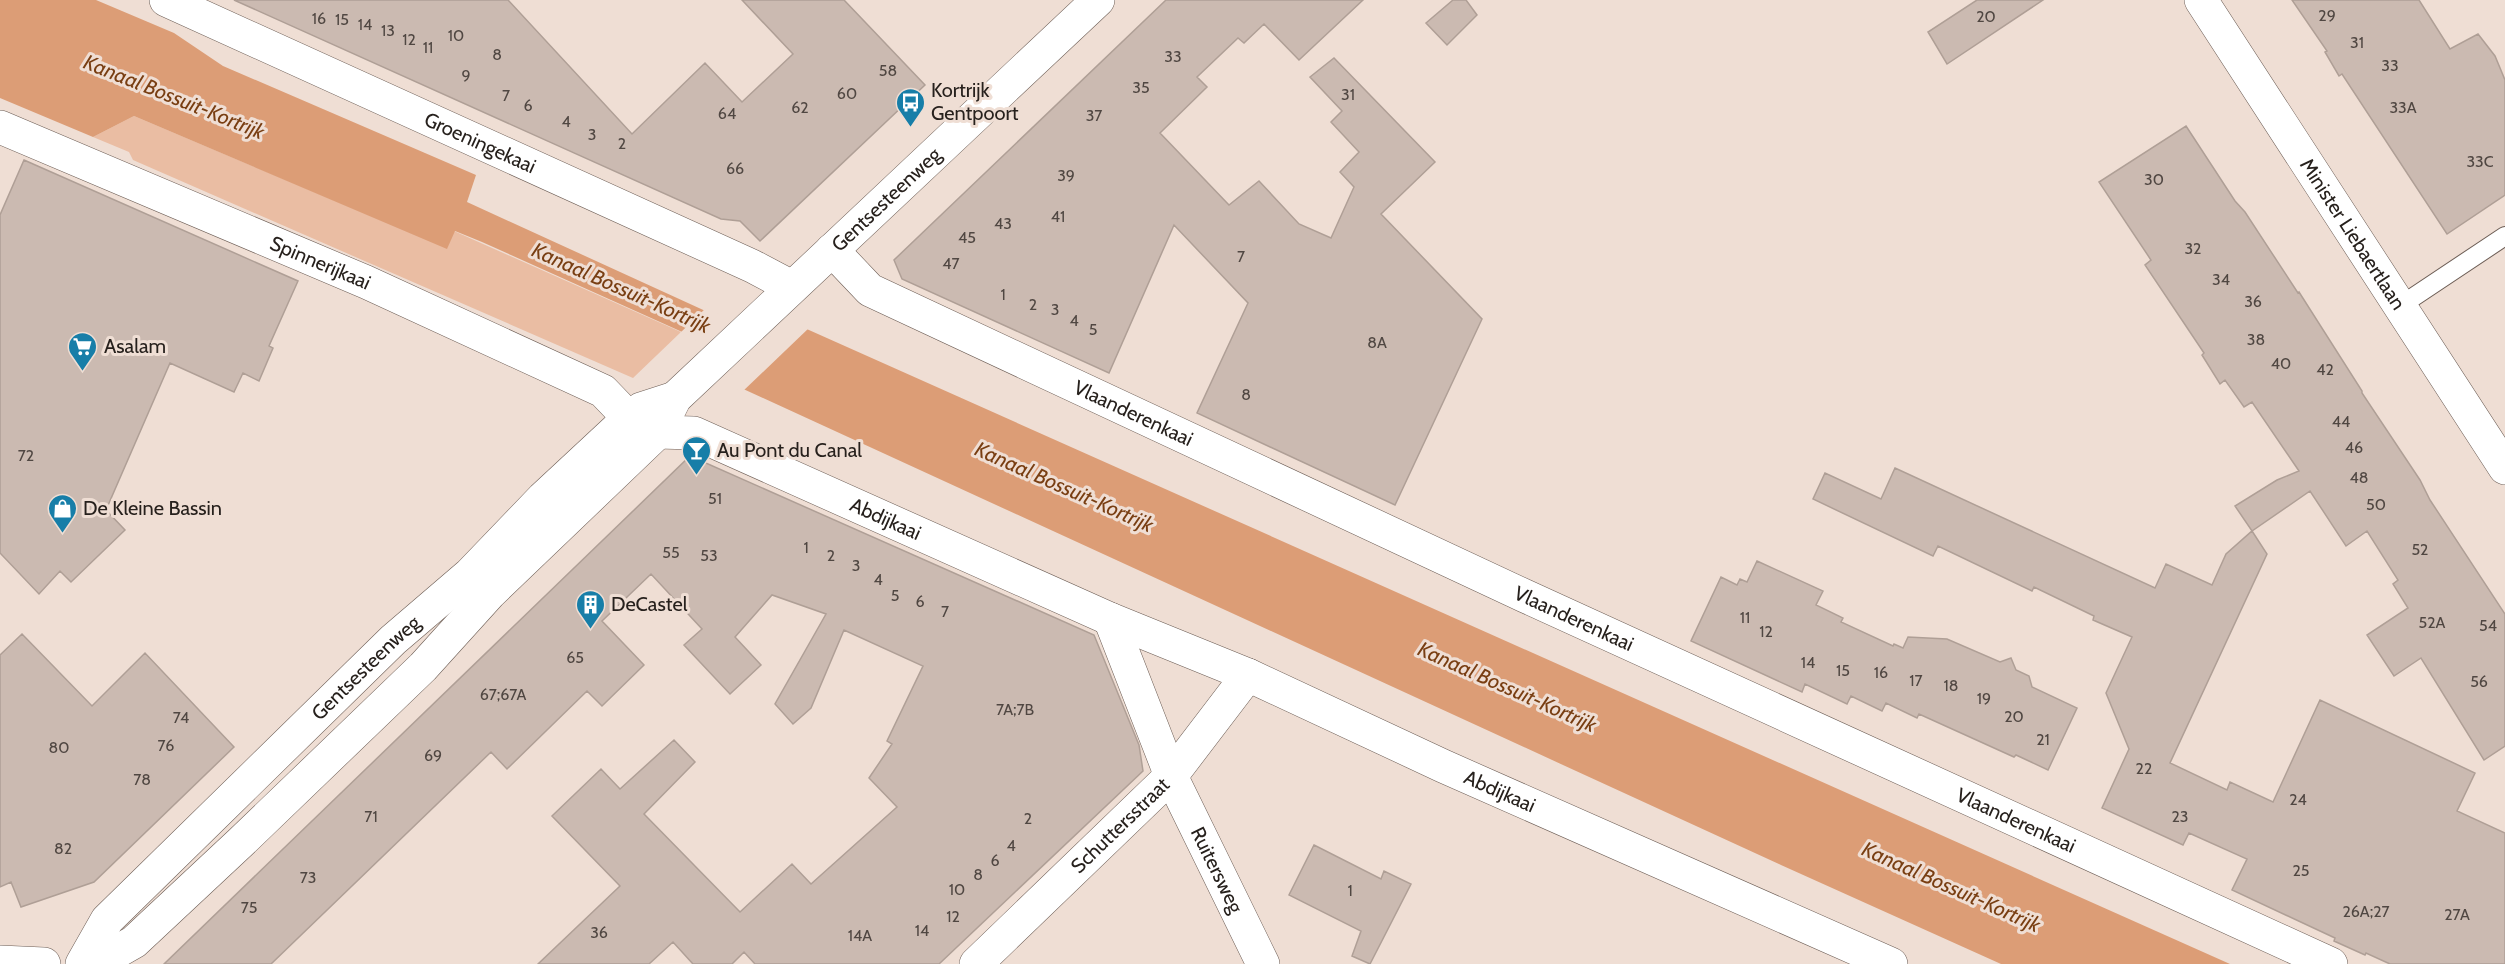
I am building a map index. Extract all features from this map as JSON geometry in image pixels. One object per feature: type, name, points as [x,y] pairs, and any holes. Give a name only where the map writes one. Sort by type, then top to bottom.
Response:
[{"type":"street","name":"Groeningekaai","points":[[166,0],[752,266],[788,291]]},
{"type":"street","name":"Gentsesteenweg","points":[[95,964],[134,942],[423,667],[490,593],[658,432],[675,398],[1098,0]]},
{"type":"street","name":"Minister Liebaertlaan","points":[[2201,0],[2505,468]]},
{"type":"street","name":"Spinnerijkaai","points":[[0,127],[366,282],[549,366],[603,391],[629,418]]},
{"type":"street","name":"Vlaanderenkaai","points":[[832,250],[870,290],[1525,596],[2331,964]]},
{"type":"street","name":"Gentsesteenweg","points":[[82,964],[107,920],[393,640],[470,574],[543,498],[629,418],[641,409],[675,398]]},
{"type":"street","name":"Abdijkaai","points":[[658,432],[694,433],[1110,619],[1248,675],[1443,766],[1891,964]]},
{"type":"street","points":[[1110,619],[1171,777]]},
{"type":"street","name":"Schuttersstraat","points":[[976,964],[1171,777],[1248,675]]},
{"type":"street","name":"Ruitersweg","points":[[1171,777],[1263,964]]},
{"type":"street","points":[[0,962],[44,964]]},
{"type":"lane","points":[[2400,306],[2505,236]]},
{"type":"shaded area","points":[[134,116],[447,248],[454,231],[681,332],[633,378],[133,160],[129,152],[93,137]]},
{"type":"water","name":"Kanaal Bossuit-Kortrijk","points":[[0,0],[96,0],[174,33],[223,66],[476,175],[467,202],[771,341],[791,322],[2230,964],[2001,964],[728,382],[749,362],[482,242],[455,231],[447,249],[134,116],[93,137],[0,98]]},
{"type":"pier","points":[[706,308],[770,337],[790,319],[810,327],[742,392],[725,382],[744,362],[680,333]]},
{"type":"building","points":[[234,0],[508,0],[632,134],[705,63],[742,102],[793,54],[742,0],[844,0],[925,85],[760,241],[740,221],[721,219]]},
{"type":"building","points":[[1166,0],[1363,0],[1299,60],[1264,24],[1244,43],[1238,38],[1197,77],[1207,87],[1160,133],[1229,205],[1259,181],[1299,224],[1331,238],[1354,187],[1340,172],[1359,152],[1331,122],[1342,111],[1310,77],[1334,58],[1435,162],[1381,214],[1482,319],[1395,505],[1197,413],[1248,303],[1174,225],[1109,373],[902,279],[894,260]]},
{"type":"building","points":[[1453,0],[1466,0],[1477,15],[1447,45],[1426,23]]},
{"type":"building","points":[[1977,0],[2043,0],[1947,64],[1928,32]]},
{"type":"building","points":[[2292,0],[2419,0],[2450,49],[2478,34],[2495,56],[2505,80],[2505,195],[2447,234],[2342,74],[2339,76],[2325,52],[2327,51]]},
{"type":"building","points":[[2186,126],[2299,292],[2505,614],[2505,746],[2484,760],[2421,658],[2394,676],[2367,635],[2408,608],[2393,584],[2398,580],[2367,531],[2346,546],[2310,491],[2252,531],[2235,506],[2277,480],[2299,471],[2252,402],[2244,407],[2225,380],[2220,384],[2202,355],[2204,353],[2145,265],[2151,260],[2099,182]]},
{"type":"building","points":[[24,160],[298,281],[269,346],[273,348],[259,381],[243,373],[234,392],[170,363],[106,510],[125,530],[71,582],[60,571],[39,594],[0,553],[0,215]]},
{"type":"building","points":[[690,456],[1094,635],[1139,745],[1143,771],[939,964],[755,964],[744,952],[732,964],[693,964],[673,942],[649,964],[538,964],[620,886],[552,816],[601,769],[620,789],[674,740],[695,762],[644,814],[740,912],[792,864],[811,884],[897,807],[869,778],[892,744],[887,741],[923,666],[844,630],[811,708],[793,724],[775,704],[826,614],[772,595],[735,637],[761,665],[730,694],[684,645],[702,629],[651,574],[602,621],[644,665],[602,706],[587,691],[507,769],[491,752],[271,964],[164,964]]},
{"type":"building","points":[[1895,468],[2155,588],[2166,564],[2212,585],[2226,554],[2252,531],[2267,554],[2170,763],[2227,790],[2230,782],[2273,802],[2320,700],[2475,773],[2457,811],[2505,833],[2505,964],[2390,964],[2366,953],[2365,955],[2334,941],[2335,938],[2232,890],[2247,859],[2189,833],[2183,845],[2102,808],[2129,749],[2106,693],[2132,637],[2093,620],[2094,616],[2034,587],[2032,591],[1938,546],[1933,556],[1813,499],[1825,473],[1881,499]]},
{"type":"building","points":[[1757,561],[1823,591],[1816,605],[1843,618],[1841,622],[1893,646],[1894,644],[1903,648],[1908,637],[1947,639],[2000,662],[2011,658],[2016,670],[2029,676],[2032,687],[2077,708],[2048,770],[1919,714],[1917,718],[1886,703],[1882,711],[1851,696],[1847,704],[1805,684],[1802,692],[1691,641],[1721,577],[1737,585],[1740,579],[1747,582]]},
{"type":"building","points":[[22,634],[92,706],[145,653],[234,747],[94,882],[21,907],[11,882],[0,887],[0,655]]},
{"type":"building","points":[[1314,845],[1381,879],[1384,871],[1411,884],[1370,964],[1352,956],[1361,931],[1289,895]]},
{"type":"place","name":"Kortrijk Gentpoort","points":[[910,128]]},
{"type":"place","name":"Asalam","points":[[83,372]]},
{"type":"place","name":"Au Pont du Canal","points":[[696,476]]},
{"type":"place","name":"De Kleine Bassin","points":[[62,534]]},
{"type":"place","name":"DeCastel","points":[[590,630]]}]
